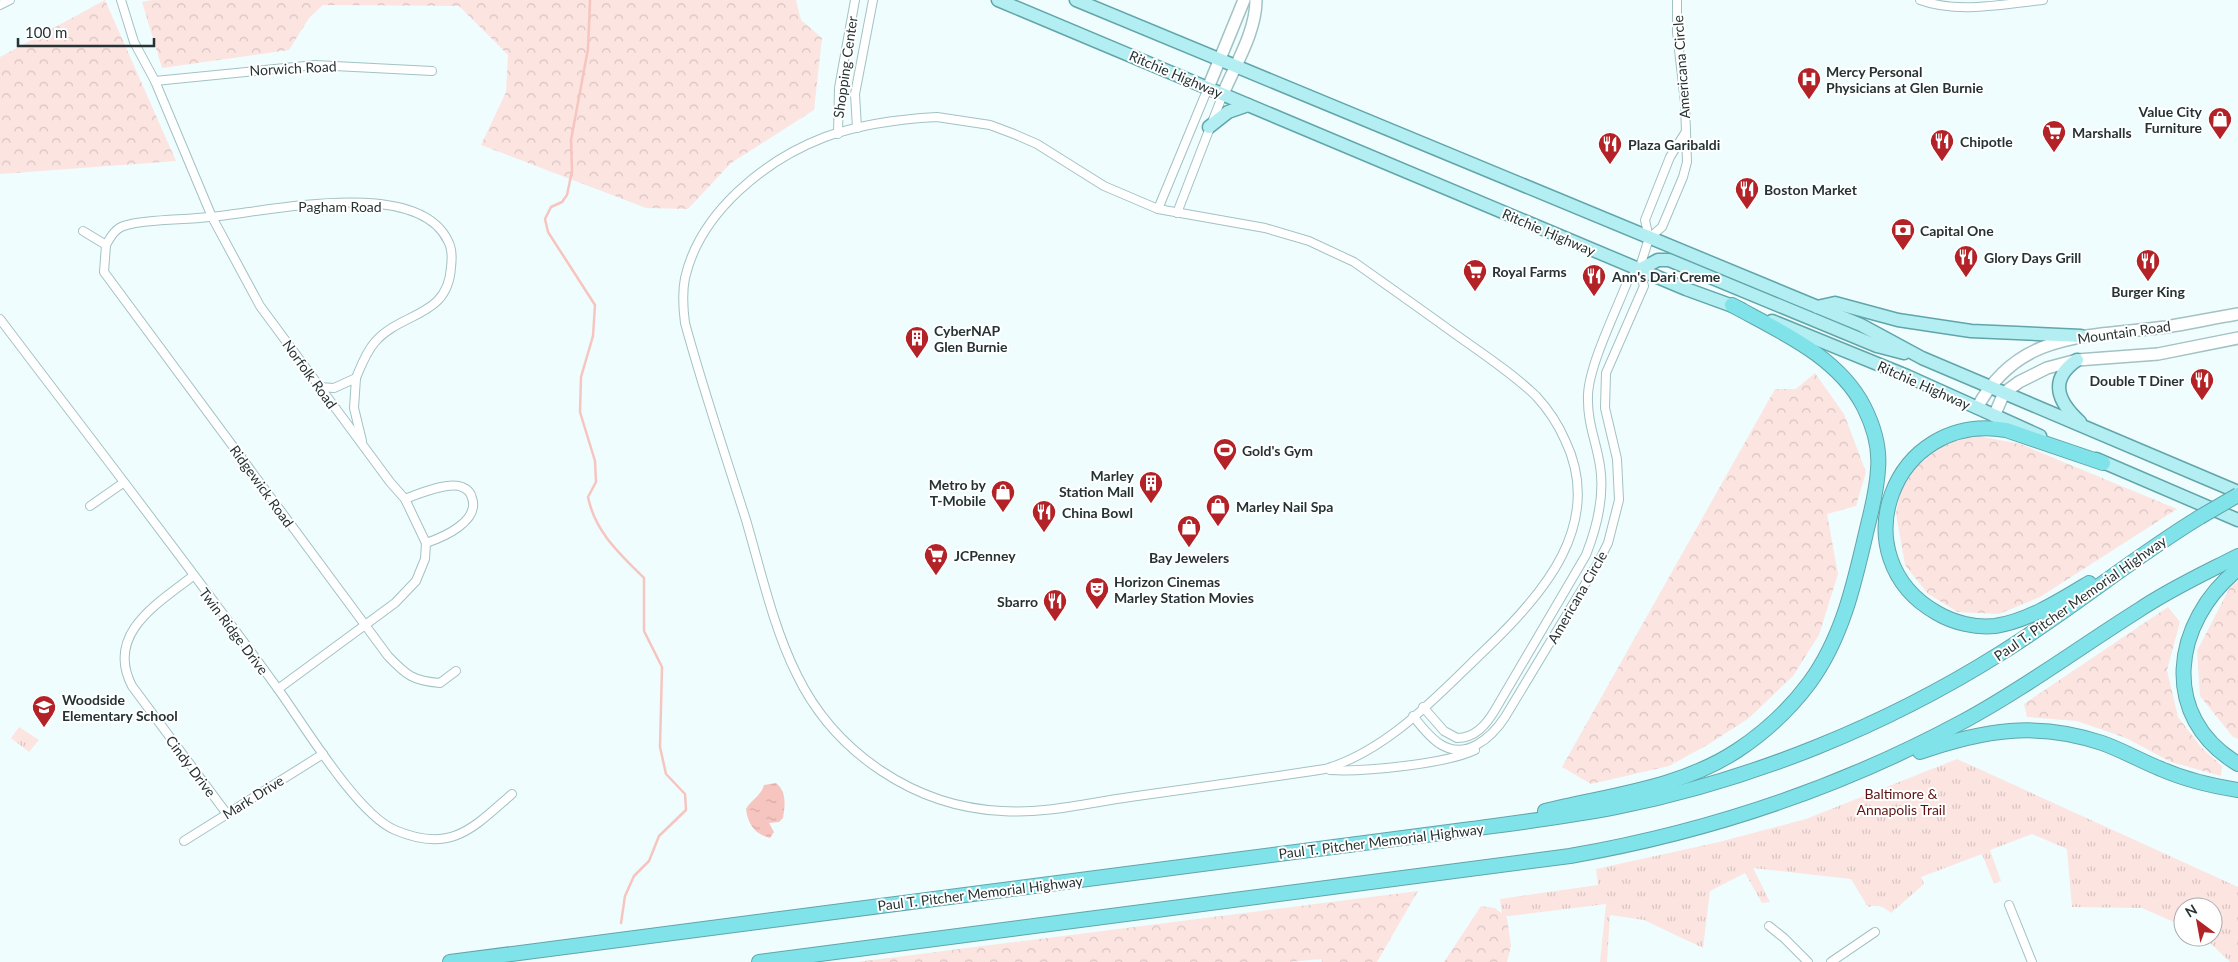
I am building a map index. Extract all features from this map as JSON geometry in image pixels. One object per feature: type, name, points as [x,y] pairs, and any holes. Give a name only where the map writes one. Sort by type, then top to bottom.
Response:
[{"type":"highway","points":[[1464,830],[1637,790],[1677,779],[1708,766],[1736,751],[1787,710],[1810,682],[1829,650],[1844,617],[1876,491],[1879,468],[1877,446],[1863,406],[1834,367],[1783,334],[1732,306]]},
{"type":"highway","points":[[2103,463],[2006,430],[1989,427],[1961,431],[1937,440],[1920,452],[1908,464],[1890,495],[1886,533],[1895,568],[1905,585],[1918,600],[1930,609],[1960,623],[1994,626],[2011,623],[2031,614],[2156,544]]},
{"type":"highway","name":"Paul T. Pitcher Memorial Highway","points":[[450,962],[1464,830],[1617,807],[1743,774],[1814,748],[1893,713],[2001,654],[2156,544],[2238,494]]},
{"type":"highway","points":[[759,962],[1468,870],[1605,850],[1697,829],[1758,811],[1832,784],[1878,764],[1965,721],[2022,687],[2139,609],[2238,556]]},
{"type":"highway","points":[[2238,569],[2211,595],[2199,616],[2190,634],[2183,677],[2185,698],[2201,731],[2211,745],[2238,764]]},
{"type":"highway","points":[[1878,764],[1958,739],[1985,733],[2012,730],[2042,730],[2073,735],[2102,743],[2191,781],[2238,790]]},
{"type":"main road","name":"Ritchie Highway","points":[[998,0],[1639,270],[1907,376],[1994,416],[2238,520]]},
{"type":"main road","name":"Ritchie Highway","points":[[1076,0],[1861,325],[1922,358],[2238,494]]},
{"type":"main road","points":[[1208,88],[1244,0]]},
{"type":"main road","points":[[1223,94],[1256,14],[1256,0]]},
{"type":"main road","points":[[1210,127],[1228,112],[1248,105]]},
{"type":"main road","points":[[1639,270],[1658,260],[1669,260],[1877,346],[1922,358]]},
{"type":"main road","points":[[1816,307],[1836,303],[1898,320],[1971,331],[2081,336]]},
{"type":"main road","name":"Mountain Road","points":[[1976,408],[1988,386],[2006,369],[2029,354],[2048,345],[2081,336],[2167,327],[2238,314]]},
{"type":"main road","name":"Mountain Road","points":[[2004,394],[2037,372],[2077,360],[2158,354],[2238,338]]},
{"type":"main road","points":[[2077,360],[2064,373],[2059,382],[2059,394],[2067,410],[2087,429]]},
{"type":"main road","points":[[1994,416],[2004,394]]},
{"type":"street","points":[[0,5],[10,0]]},
{"type":"street","name":"Norfolk Road","points":[[121,0],[134,42],[155,81],[212,217],[260,306],[319,388],[405,498],[426,543]]},
{"type":"street","name":"Shopping Center","points":[[838,134],[840,88],[855,0]]},
{"type":"street","name":"Shopping Center","points":[[857,128],[855,94],[872,0]]},
{"type":"street","name":"Americana Circle","points":[[1423,707],[1444,731],[1457,738],[1474,734],[1482,728],[1495,710],[1586,555],[1599,518],[1602,484],[1600,465],[1590,430],[1588,392],[1592,372],[1628,280],[1639,270],[1650,238],[1662,227],[1684,177],[1687,162],[1685,103],[1676,26],[1677,0]]},
{"type":"street","points":[[1920,0],[1941,4],[1972,6],[2043,0]]},
{"type":"street","name":"Norwich Road","points":[[155,81],[315,65],[432,71]]},
{"type":"street","points":[[1158,209],[1208,88]]},
{"type":"street","points":[[1177,213],[1223,94]]},
{"type":"street","points":[[937,117],[990,125],[1037,144],[1104,186],[1158,209],[1229,220],[1274,230],[1331,249],[1354,262],[1521,383],[1550,413],[1561,430],[1575,464],[1579,490],[1576,518],[1563,554],[1539,594],[1522,614],[1413,716],[1371,750],[1344,764],[1325,769],[1022,812],[984,810],[939,800],[895,780],[875,768],[854,750],[826,721],[810,700],[784,643],[690,342],[683,301],[685,278],[692,256],[707,227],[740,190],[780,160],[804,146],[857,128],[909,119],[937,117]]},
{"type":"street","name":"Americana Circle","points":[[1650,238],[1645,220],[1670,157],[1685,133]]},
{"type":"street","name":"Pagham Road","points":[[212,217],[247,211],[323,204],[369,203],[409,208],[440,228],[450,243],[452,259],[450,279],[443,296],[426,311],[394,327],[375,341],[356,378],[354,408],[363,445]]},
{"type":"street","points":[[83,231],[106,245],[112,234],[126,225],[212,217]]},
{"type":"street","name":"Ridgewick Road","points":[[106,245],[104,272],[388,656],[406,675],[422,682],[440,683],[456,671]]},
{"type":"street","name":"Americana Circle","points":[[1413,716],[1439,744],[1448,748],[1467,749],[1490,737],[1505,717],[1600,561],[1616,519],[1619,480],[1613,439],[1604,408],[1606,373],[1644,286],[1639,270]]},
{"type":"street","name":"Twin Ridge Drive","points":[[0,319],[278,689],[323,754],[370,812],[394,830],[419,838],[446,839],[469,831],[512,794]]},
{"type":"street","points":[[319,388],[334,388],[356,378]]},
{"type":"street","points":[[90,506],[123,483]]},
{"type":"street","points":[[278,689],[395,603],[416,581],[425,559],[426,543],[441,538],[464,522],[472,512],[474,503],[471,493],[461,486],[448,486],[405,498]]},
{"type":"street","name":"Cindy Drive","points":[[193,576],[146,613],[130,635],[123,656],[126,674],[132,686],[227,814]]},
{"type":"street","points":[[1325,769],[1353,772],[1450,758],[1475,750],[1490,737]]},
{"type":"street","name":"Mark Drive","points":[[184,841],[323,754]]},
{"type":"street","points":[[2009,905],[2032,962]]},
{"type":"street","points":[[1769,926],[1808,962]]},
{"type":"street","points":[[1831,962],[1875,932]]},
{"type":"green space","points":[[105,0],[176,161],[0,174],[0,57]]},
{"type":"green space","points":[[152,0],[796,0],[801,20],[822,38],[814,110],[731,163],[688,209],[646,208],[481,145],[506,92],[508,55],[459,6],[323,5],[309,18],[289,50],[162,68],[142,2]]},
{"type":"green space","points":[[1815,373],[1844,414],[1866,472],[1856,506],[1827,514],[1838,574],[1819,635],[1793,676],[1749,718],[1709,744],[1669,766],[1591,784],[1562,767],[1775,389],[1796,389]]},
{"type":"green space","points":[[1973,435],[2020,444],[2177,509],[2040,597],[1999,614],[1958,612],[1928,594],[1905,565],[1896,514],[1900,492],[1916,467],[1941,446]]},
{"type":"green space","points":[[2238,581],[2238,739],[2233,737],[2200,696],[2197,651],[2230,587]]},
{"type":"green space","points":[[2168,607],[2180,622],[2167,670],[2178,717],[2201,747],[2222,766],[2221,776],[2171,762],[2126,738],[2077,721],[2027,717],[2024,704]]},
{"type":"green space","points":[[19,727],[39,740],[29,752],[11,738]]},
{"type":"green space","name":"Baltimore & Annapolis Trail","points":[[1957,759],[2238,887],[2238,962],[2230,962],[2214,947],[2223,947],[2223,897],[2173,897],[2173,922],[2142,908],[2072,907],[2067,849],[2032,834],[1990,850],[2001,881],[1994,884],[1982,854],[1921,877],[1924,884],[1891,913],[1881,907],[1868,907],[1851,879],[1753,868],[1770,902],[1762,903],[1745,873],[1710,891],[1703,948],[1644,920],[1610,915],[1607,962],[1600,962],[1606,904],[1502,917],[1500,899],[1598,885],[1596,869],[1719,842],[1806,819]]},
{"type":"green space","points":[[1418,891],[1377,962],[1322,962],[1321,959],[1289,962],[857,962]]},
{"type":"green space","points":[[1481,906],[1495,908],[1507,918],[1511,946],[1507,962],[1444,962]]},
{"type":"water","points":[[776,783],[784,795],[783,818],[779,822],[769,823],[774,832],[770,838],[760,834],[753,828],[748,820],[746,809],[761,792],[764,785]]},
{"type":"waterway","points":[[590,0],[588,49],[571,140],[572,171],[567,195],[562,202],[551,207],[545,219],[548,232],[595,305],[593,336],[581,377],[580,412],[595,461],[596,482],[588,497],[591,510],[602,532],[644,578],[644,631],[662,667],[660,747],[666,774],[685,794],[686,810],[659,836],[649,861],[634,876],[625,896],[621,923]]},
{"type":"place","name":"Mercy Personal Physicians at Glen Burnie","points":[[1809,100]]},
{"type":"place","name":"Value City Furniture","points":[[2220,140]]},
{"type":"place","name":"Marshalls","points":[[2054,153]]},
{"type":"place","name":"Chipotle","points":[[1942,162]]},
{"type":"place","name":"Plaza Garibaldi","points":[[1610,165]]},
{"type":"place","name":"Boston Market","points":[[1747,210]]},
{"type":"place","name":"Capital One","points":[[1903,251]]},
{"type":"place","name":"Glory Days Grill","points":[[1966,278]]},
{"type":"place","name":"Burger King","points":[[2148,282]]},
{"type":"place","name":"Royal Farms","points":[[1475,292]]},
{"type":"place","name":"Ann's Dari Creme","points":[[1594,297]]},
{"type":"place","name":"CyberNAP Glen Burnie","points":[[917,359]]},
{"type":"place","name":"Double T Diner","points":[[2202,401]]},
{"type":"place","name":"Gold's Gym","points":[[1225,471]]},
{"type":"place","name":"Marley Station Mall","points":[[1151,504]]},
{"type":"place","name":"Metro by T-Mobile","points":[[1003,513]]},
{"type":"place","name":"Marley Nail Spa","points":[[1218,527]]},
{"type":"place","name":"China Bowl","points":[[1044,533]]},
{"type":"place","name":"Bay Jewelers","points":[[1189,548]]},
{"type":"place","name":"JCPenney","points":[[936,576]]},
{"type":"place","name":"Horizon Cinemas Marley Station Movies","points":[[1097,610]]},
{"type":"place","name":"Sbarro","points":[[1055,622]]},
{"type":"place","name":"Woodside Elementary School","points":[[44,728]]}]
